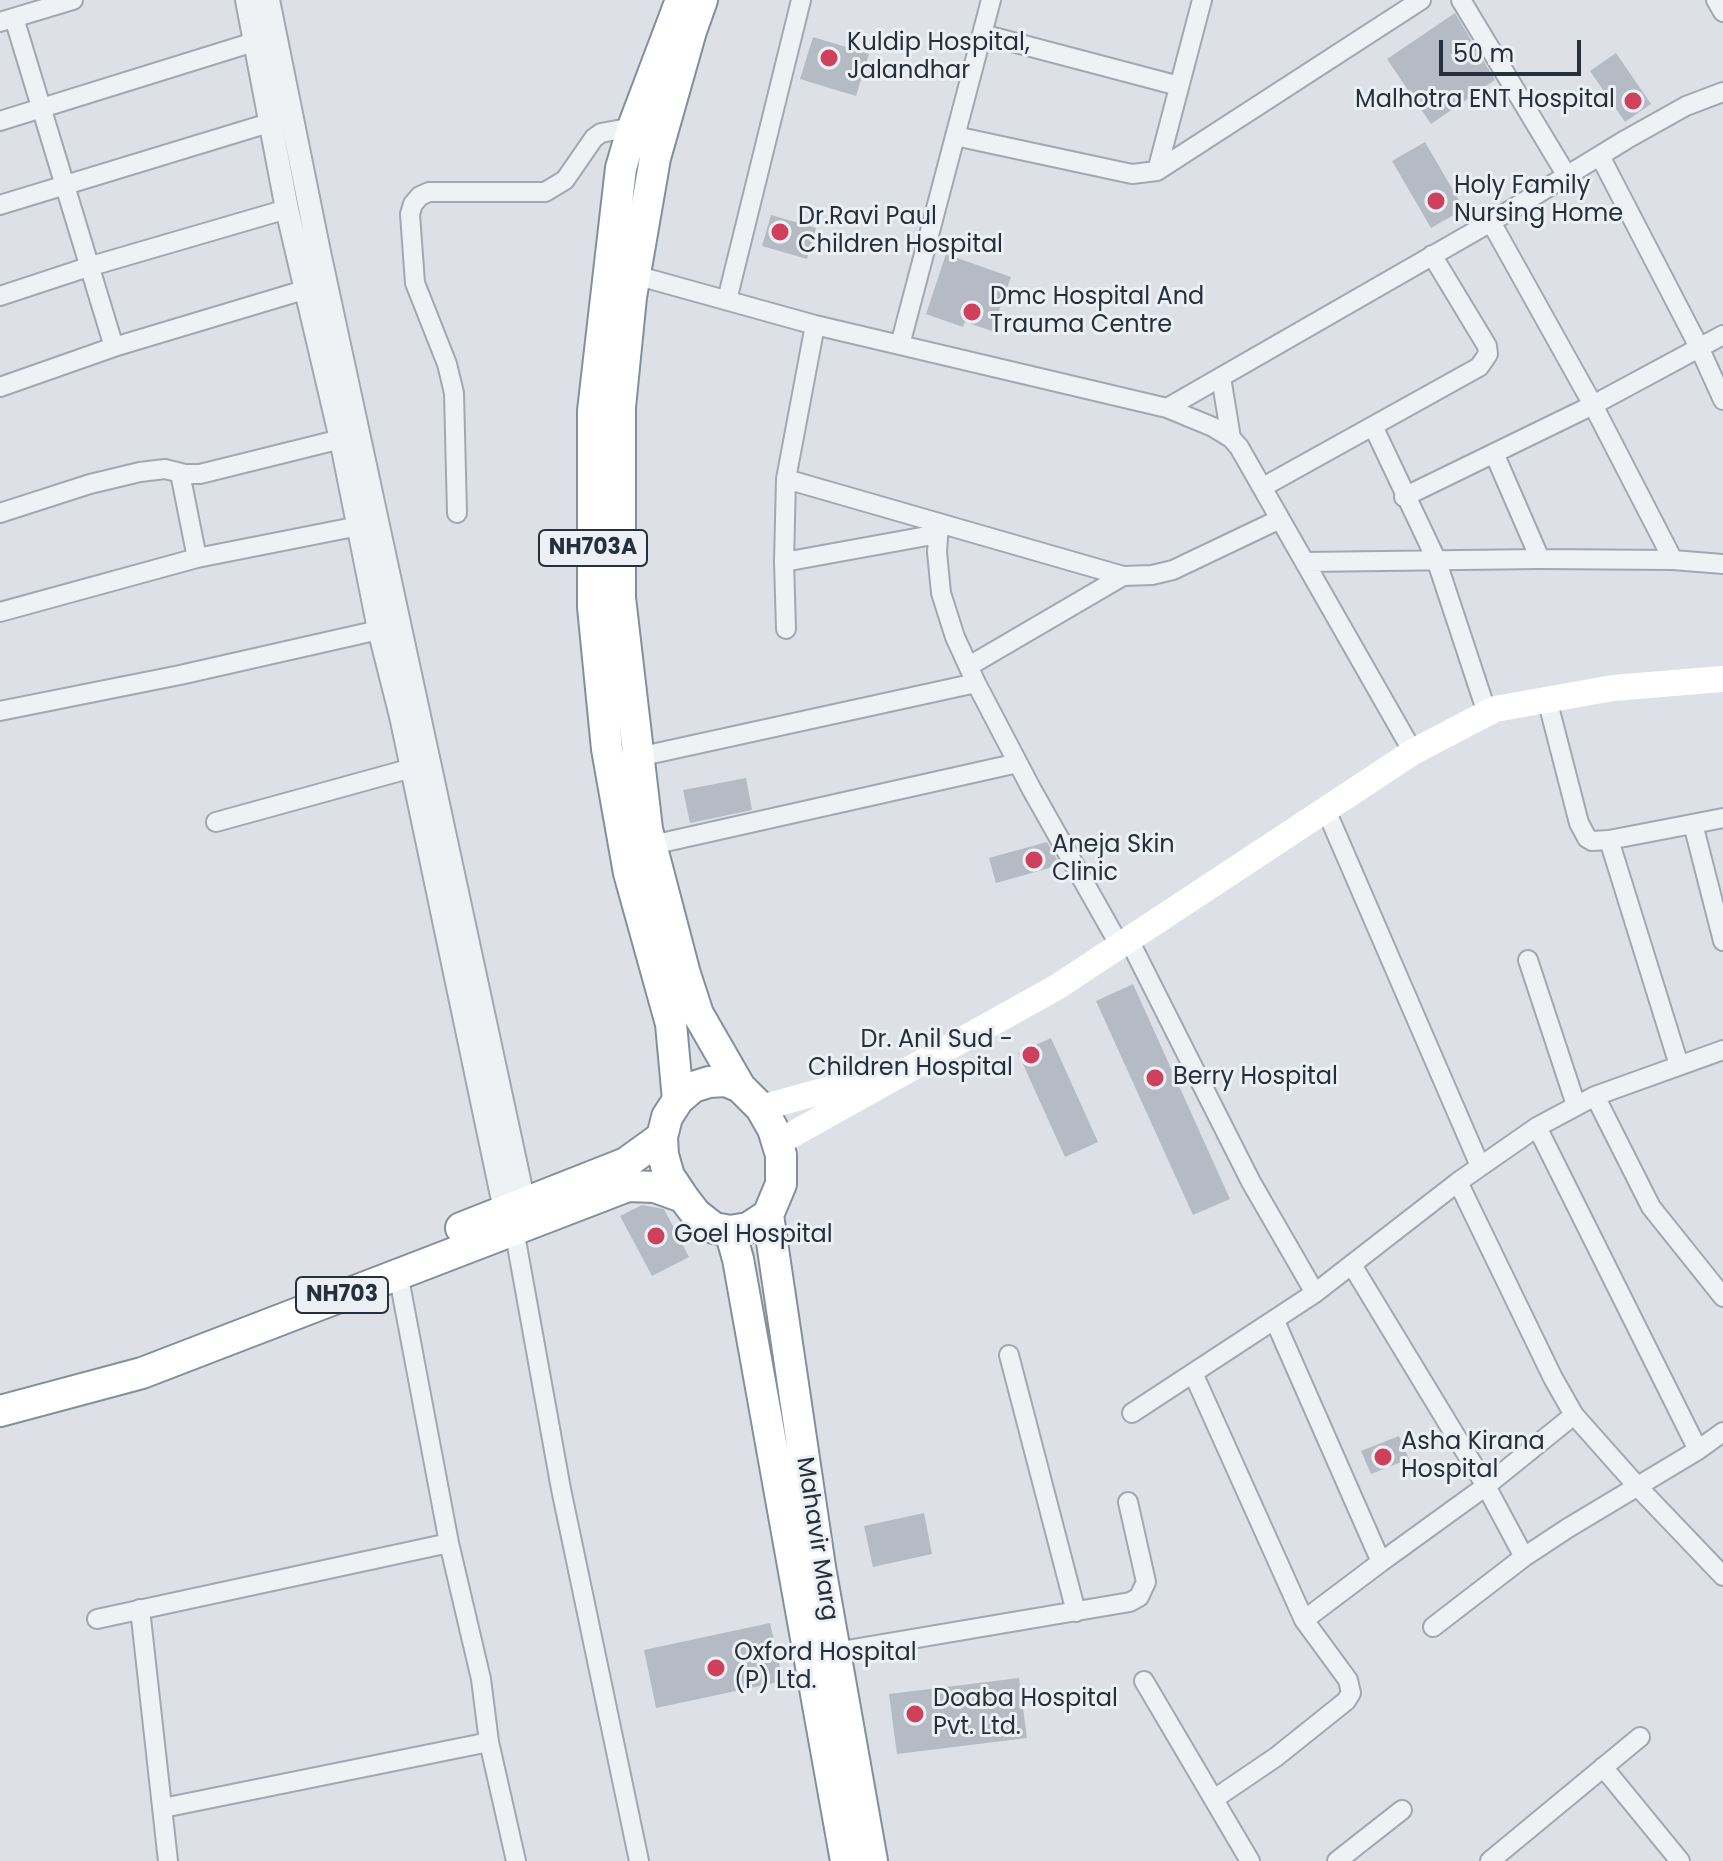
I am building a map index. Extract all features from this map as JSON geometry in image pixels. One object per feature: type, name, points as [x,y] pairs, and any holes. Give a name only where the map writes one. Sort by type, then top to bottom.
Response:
[{"type":"highway","name":"NH703A","points":[[678,1100],[671,1024],[629,873],[607,749],[593,607],[593,411],[621,168],[633,127],[681,0]]},
{"type":"highway","name":"NH703A","points":[[702,0],[655,158],[635,275],[620,407],[620,598],[638,757],[652,845],[698,1014],[751,1097]]},
{"type":"highway","points":[[726,1081],[751,1097],[781,1155],[781,1184],[768,1215],[748,1228],[730,1231],[714,1228],[696,1214],[669,1176],[663,1155],[662,1137],[667,1117],[678,1100],[693,1087],[726,1081]]},
{"type":"highway","name":"NH703","points":[[0,1393],[110,1372],[142,1373],[398,1273],[514,1214],[626,1163],[662,1137]]},
{"type":"highway","name":"NH703","points":[[0,1411],[110,1372],[136,1354],[514,1214],[628,1186],[655,1187],[683,1197]]},
{"type":"highway","name":"Mahavir Marg","points":[[768,1215],[835,1652],[872,1861]]},
{"type":"highway","name":"Mahavir Marg","points":[[730,1231],[744,1290],[846,1861]]},
{"type":"main road","points":[[777,1143],[1057,987],[1413,752],[1495,709],[1613,688],[1723,679]]},
{"type":"main road","points":[[751,1097],[918,1065]]},
{"type":"street","points":[[73,0],[7,20],[40,109],[114,347]]},
{"type":"street","points":[[247,0],[304,290],[359,526],[389,627],[514,1214],[561,1489],[639,1861]]},
{"type":"street","points":[[268,0],[319,252],[412,768],[514,1214]]},
{"type":"street","points":[[727,300],[801,0]]},
{"type":"street","points":[[900,345],[991,0]]},
{"type":"street","points":[[1157,171],[1202,0]]},
{"type":"street","points":[[955,136],[1132,174],[1157,171],[1421,0]]},
{"type":"street","points":[[1461,0],[1567,176]]},
{"type":"street","points":[[1716,0],[1723,12]]},
{"type":"street","points":[[982,34],[1179,86]]},
{"type":"street","points":[[0,121],[254,42]]},
{"type":"street","points":[[1167,408],[1686,106],[1723,92]]},
{"type":"street","points":[[0,205],[269,123]]},
{"type":"street","points":[[457,513],[454,393],[447,364],[415,283],[410,214],[413,204],[429,192],[545,192],[565,180],[594,138],[601,133],[633,127]]},
{"type":"street","points":[[1600,156],[1699,347],[1723,400]]},
{"type":"street","points":[[0,296],[287,209]]},
{"type":"street","points":[[1491,222],[1593,405],[1673,560]]},
{"type":"street","points":[[1263,487],[1479,367],[1488,354],[1487,346],[1432,255]]},
{"type":"street","points":[[635,275],[815,325],[1167,408],[1231,438]]},
{"type":"street","points":[[0,387],[114,347],[304,290]]},
{"type":"street","points":[[786,629],[786,479],[815,325]]},
{"type":"street","points":[[1404,497],[1593,405],[1723,335]]},
{"type":"street","points":[[1221,377],[1231,438],[1263,487],[1413,752]]},
{"type":"street","points":[[1373,426],[1436,559],[1487,713]]},
{"type":"street","points":[[0,513],[90,484],[140,472],[165,469],[200,474],[341,439]]},
{"type":"street","points":[[1494,453],[1540,559]]},
{"type":"street","points":[[180,473],[197,558]]},
{"type":"street","points":[[786,479],[938,529],[1123,576],[1152,575],[1173,570],[1280,519]]},
{"type":"street","points":[[0,612],[197,558],[359,526]]},
{"type":"street","points":[[784,562],[938,529]]},
{"type":"street","points":[[938,529],[941,593],[955,637],[972,675],[1018,763],[1124,943],[1251,1182],[1315,1293]]},
{"type":"street","points":[[1305,562],[1540,559],[1673,560],[1723,564]]},
{"type":"street","points":[[638,757],[972,675],[1123,576]]},
{"type":"street","points":[[0,711],[180,675],[389,627]]},
{"type":"street","points":[[1547,699],[1583,834],[1592,841],[1723,818]]},
{"type":"street","points":[[652,845],[1018,763]]},
{"type":"street","points":[[216,822],[412,768]]},
{"type":"street","points":[[1326,810],[1480,1166]]},
{"type":"street","points":[[1693,824],[1720,916],[1723,941]]},
{"type":"street","points":[[1609,840],[1679,1065]]},
{"type":"street","points":[[1528,960],[1576,1105]]},
{"type":"street","points":[[1132,1413],[1315,1293],[1458,1182],[1537,1127],[1595,1096],[1723,1050]]},
{"type":"street","points":[[1595,1096],[1651,1207],[1723,1297]]},
{"type":"street","points":[[1537,1127],[1698,1450]]},
{"type":"street","points":[[1458,1182],[1574,1415],[1723,1576]]},
{"type":"street","points":[[1352,1265],[1486,1486],[1524,1557]]},
{"type":"street","points":[[398,1273],[449,1543],[481,1679],[489,1742],[516,1861]]},
{"type":"street","points":[[1275,1321],[1381,1562]]},
{"type":"street","points":[[1009,1355],[1076,1612]]},
{"type":"street","points":[[1193,1373],[1304,1620],[1348,1680],[1351,1693],[1346,1701],[1276,1757],[1214,1799]]},
{"type":"street","points":[[1304,1620],[1486,1486],[1574,1415]]},
{"type":"street","points":[[1433,1627],[1524,1557],[1723,1432]]},
{"type":"street","points":[[835,1652],[1130,1602],[1144,1590],[1146,1582],[1128,1502]]},
{"type":"street","points":[[97,1619],[449,1543]]},
{"type":"street","points":[[140,1609],[168,1861]]},
{"type":"street","points":[[1144,1681],[1246,1860]]},
{"type":"street","points":[[1490,1861],[1640,1737]]},
{"type":"street","points":[[163,1808],[489,1742]]},
{"type":"street","points":[[1603,1767],[1680,1861]]},
{"type":"street","points":[[1337,1861],[1402,1810]]},
{"type":"building","points":[[1455,13],[1495,80],[1431,124],[1387,59]]},
{"type":"building","points":[[813,37],[869,54],[856,96],[800,79]]},
{"type":"building","points":[[1616,53],[1651,104],[1625,122],[1590,71]]},
{"type":"building","points":[[1425,142],[1464,209],[1431,228],[1392,161]]},
{"type":"building","points":[[771,215],[816,228],[807,259],[762,246]]},
{"type":"building","points":[[946,254],[1011,277],[992,331],[965,322],[963,327],[926,314]]},
{"type":"building","points":[[746,778],[752,810],[690,823],[683,790]]},
{"type":"building","points":[[1047,842],[1060,865],[996,883],[989,858]]},
{"type":"building","points":[[1133,984],[1230,1199],[1193,1215],[1096,1001]]},
{"type":"building","points":[[1051,1038],[1098,1142],[1065,1157],[1018,1053]]},
{"type":"building","points":[[642,1205],[664,1209],[689,1257],[652,1276],[620,1216]]},
{"type":"building","points":[[1399,1436],[1409,1459],[1371,1474],[1361,1451]]},
{"type":"building","points":[[924,1513],[932,1554],[873,1567],[864,1526]]},
{"type":"building","points":[[770,1623],[783,1681],[656,1708],[644,1650]]},
{"type":"building","points":[[1019,1678],[1027,1738],[897,1754],[889,1694]]},
{"type":"place","name":"Kuldip Hospital, Jalandhar","points":[[829,58]]},
{"type":"place","name":"Malhotra ENT Hospital","points":[[1633,101]]},
{"type":"place","name":"Holy Family Nursing Home","points":[[1436,201]]},
{"type":"place","name":"Dr.Ravi Paul Children Hospital","points":[[780,232]]},
{"type":"place","name":"Dmc Hospital And Trauma Centre","points":[[972,312]]},
{"type":"place","name":"Aneja Skin Clinic","points":[[1034,860]]},
{"type":"place","name":"Dr. Anil Sud - Children Hospital","points":[[1031,1055]]},
{"type":"place","name":"Berry Hospital","points":[[1155,1078]]},
{"type":"place","name":"Goel Hospital","points":[[656,1236]]},
{"type":"place","name":"Asha Kirana Hospital","points":[[1383,1457]]},
{"type":"place","name":"Oxford Hospital (P) Ltd.","points":[[716,1668]]},
{"type":"place","name":"Doaba Hospital Pvt. Ltd.","points":[[915,1714]]}]
